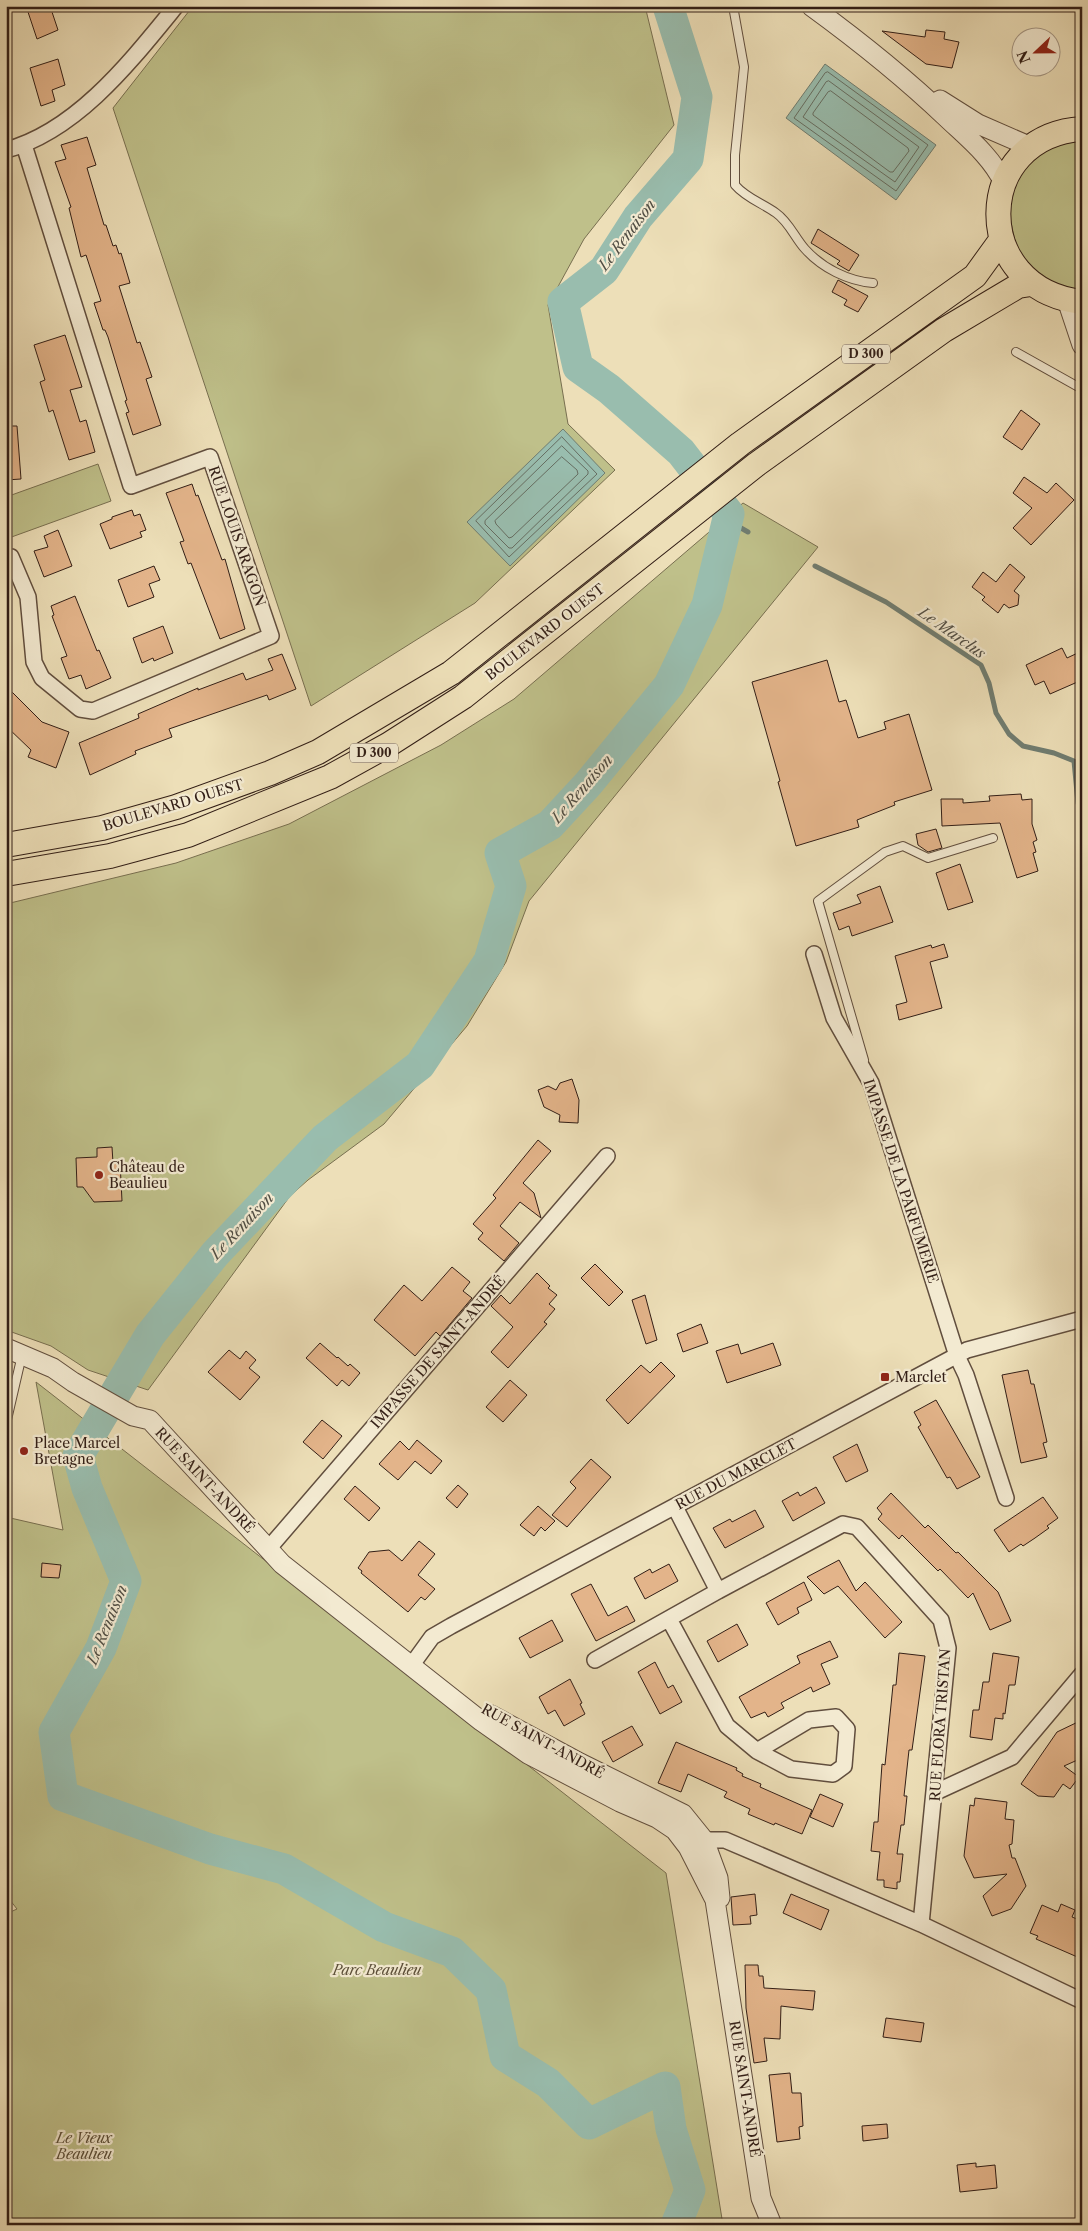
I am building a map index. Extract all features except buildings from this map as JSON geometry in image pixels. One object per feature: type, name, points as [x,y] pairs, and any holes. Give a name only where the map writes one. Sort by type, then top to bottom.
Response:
[{"type":"main road","points":[[1074,301],[1048,294],[1031,284],[1013,264],[1001,240],[998,221],[999,202],[1004,183],[1015,163],[1031,146],[1048,136],[1068,130],[1082,129]]},
{"type":"main road","name":"BOULEVARD OUEST","points":[[6,845],[102,828],[176,807],[270,773],[318,752],[451,674],[721,460],[975,276],[1001,240]]},
{"type":"main road","name":"BOULEVARD OUEST","points":[[6,874],[110,856],[188,835],[330,777],[388,745],[463,697],[737,480],[944,330],[1018,286],[1031,284]]},
{"type":"street","points":[[6,150],[24,145],[50,131],[78,111],[121,72],[176,6]]},
{"type":"street","points":[[812,6],[903,77],[979,148],[996,167],[1004,183]]},
{"type":"street","points":[[903,77],[978,124],[1031,146]]},
{"type":"street","name":"RUE LOUIS ARAGON","points":[[6,556],[11,557],[28,597],[34,662],[42,678],[80,709],[93,712],[271,636],[210,457],[131,486],[24,145]]},
{"type":"street","points":[[1074,301],[1082,345]]},
{"type":"street","name":"IMPASSE DE LA PARFUMERIE","points":[[814,954],[834,1018],[871,1083],[957,1356],[966,1375],[1006,1498]]},
{"type":"street","name":"IMPASSE DE SAINT-ANDRÉ","points":[[269,1548],[607,1156]]},
{"type":"street","name":"RUE DU MARCLET","points":[[414,1662],[432,1637],[451,1626],[967,1350],[1082,1319]]},
{"type":"street","name":"RUE SAINT-ANDRÉ","points":[[14,1352],[53,1368],[73,1382],[133,1416],[150,1420],[269,1548],[289,1560],[414,1662],[481,1721],[528,1754],[620,1802],[657,1818],[696,1843],[715,1900],[761,2198],[772,2225]]},
{"type":"street","points":[[675,1507],[718,1591]]},
{"type":"street","name":"RUE FLORA TRISTAN","points":[[595,1660],[843,1524],[857,1527],[941,1620],[948,1648],[936,1792],[921,1924]]},
{"type":"street","points":[[669,1619],[727,1726],[757,1751],[791,1769],[833,1774],[844,1766],[847,1729],[836,1717],[809,1720],[757,1751]]},
{"type":"street","points":[[936,1792],[1012,1757],[1082,1674]]},
{"type":"street","points":[[696,1843],[725,1840],[921,1924],[1082,2001]]},
{"type":"lane","points":[[733,6],[744,67],[735,155],[735,185],[740,191],[778,214],[805,249],[818,260],[847,278],[872,284]]},
{"type":"lane","points":[[1016,352],[1082,389]]},
{"type":"lane","points":[[871,1083],[818,901],[885,852],[903,846],[928,858],[993,838]]},
{"type":"lane","points":[[6,1424],[14,1352]]},
{"type":"green space","points":[[193,6],[645,6],[674,125],[584,239],[548,305],[568,424],[615,470],[475,603],[311,706],[113,108]]},
{"type":"green space","points":[[1070,137],[1082,137],[1082,294],[1068,292],[1019,260],[1007,203],[1028,160]]},
{"type":"green space","points":[[98,464],[111,501],[6,539],[6,497]]},
{"type":"green space","points":[[743,503],[818,547],[529,901],[506,962],[467,1026],[384,1124],[308,1180],[290,1196],[148,1390],[88,1370],[51,1346],[6,1330],[6,904],[176,863],[289,824],[441,745],[514,699]]},
{"type":"green space","name":"Parc Beaulieu","points":[[36,1382],[666,1873],[723,2225],[6,2225],[6,1914],[17,1909],[6,1895],[6,1517],[63,1530]]},
{"type":"water","points":[[825,64],[936,145],[896,200],[786,118]]},
{"type":"water","points":[[563,429],[605,473],[510,566],[467,522]]},
{"type":"waterway","name":"Le Renaison","points":[[668,6],[697,97],[688,159],[638,217],[604,270],[563,302],[578,367],[609,389],[681,452],[729,514],[707,605],[669,685],[588,784],[550,825],[500,853],[511,886],[489,961],[420,1065],[325,1138],[215,1254],[150,1335],[78,1456],[87,1488],[126,1581],[101,1648],[54,1732],[63,1796],[210,1849],[284,1869],[384,1927],[452,1952],[491,1990],[505,2056],[548,2083],[589,2124],[665,2087],[671,2129],[690,2190],[676,2225]]},
{"type":"waterway","name":"Le Marclus","points":[[723,538],[741,528],[748,532]]},
{"type":"waterway","name":"Le Marclus","points":[[815,566],[886,602],[981,665],[989,683],[996,713],[1009,734],[1023,746],[1054,753],[1074,761],[1078,803],[1082,815]]},
{"type":"place","name":"Château de Beaulieu","points":[[99,1175]]},
{"type":"place","name":"Marclet","points":[[885,1377]]},
{"type":"place","name":"Place Marcel Bretagne","points":[[24,1451]]},
{"type":"park label","name":"Le Vieux Beaulieu","points":[[84,2146]]}]
